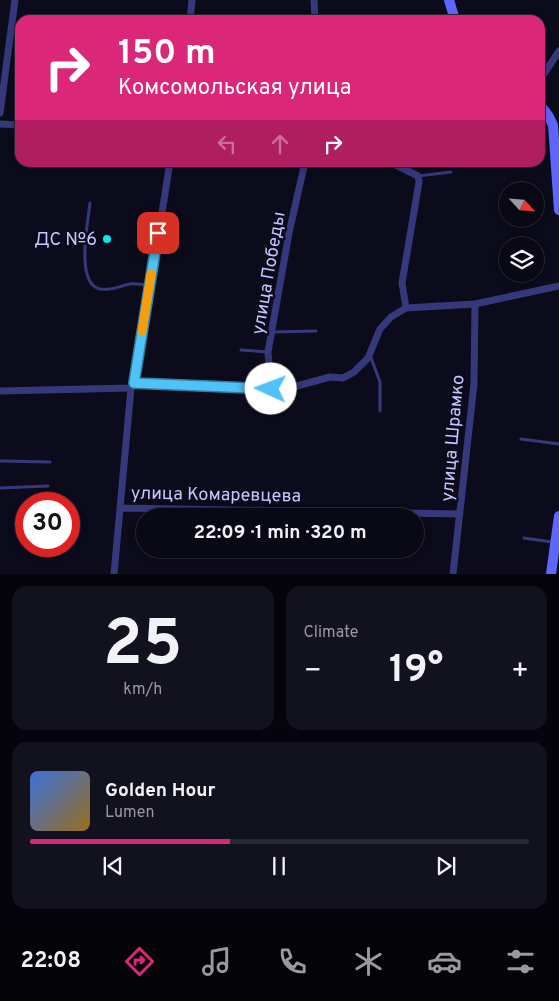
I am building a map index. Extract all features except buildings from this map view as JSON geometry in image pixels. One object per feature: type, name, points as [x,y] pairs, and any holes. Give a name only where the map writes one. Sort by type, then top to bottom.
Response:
[{"type":"street","points":[[0,114],[2,87],[15,0]]},
{"type":"street","points":[[190,15],[192,0]]},
{"type":"street","points":[[314,0],[315,15]]},
{"type":"street","points":[[449,0],[454,15]]},
{"type":"street","points":[[545,72],[559,51]]},
{"type":"street","points":[[545,111],[556,125],[559,210]]},
{"type":"street","points":[[0,124],[15,125]]},
{"type":"street","points":[[114,574],[133,386],[169,167]]},
{"type":"street","name":"улица Победы","points":[[271,389],[268,352],[289,233],[304,167]]},
{"type":"street","points":[[400,167],[418,176],[419,189],[405,254],[402,283],[406,308]]},
{"type":"street","points":[[0,391],[133,386],[271,389],[293,387],[330,377],[343,378],[354,372],[370,354],[380,329],[391,317],[406,308],[475,304],[559,286]]},
{"type":"street","name":"улица Шрамко","points":[[453,574],[474,384],[475,304]]},
{"type":"street","name":"улица Комаревцева","points":[[122,508],[460,514]]},
{"type":"street","points":[[552,574],[559,516]]},
{"type":"lane","points":[[418,176],[451,172]]},
{"type":"lane","points":[[90,204],[83,266],[94,285],[98,289],[114,290],[131,283],[149,285]]},
{"type":"lane","points":[[273,332],[316,331]]},
{"type":"lane","points":[[241,350],[268,352]]},
{"type":"lane","points":[[370,354],[380,382],[380,411]]},
{"type":"lane","points":[[521,439],[559,444]]},
{"type":"lane","points":[[0,461],[50,462]]},
{"type":"lane","points":[[0,488],[48,486]]},
{"type":"lane","points":[[524,538],[556,543]]},
{"type":"slow traffic","points":[[142,331],[151,274]]},
{"type":"place","name":"ДС №6","points":[[107,239]]},
{"type":"route","points":[[158,233],[134,383],[271,389]]}]
